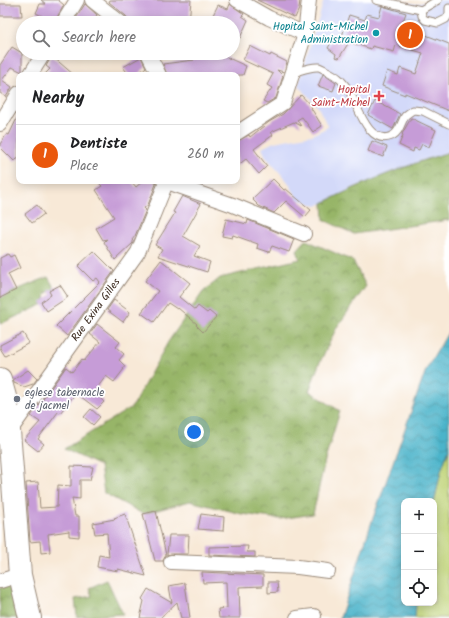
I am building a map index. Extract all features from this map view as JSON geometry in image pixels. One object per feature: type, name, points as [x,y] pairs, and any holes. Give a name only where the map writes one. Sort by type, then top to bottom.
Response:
[{"type":"main road","points":[[0,379],[7,404],[9,432],[10,578],[30,618]]},
{"type":"street","points":[[67,16],[77,0]]},
{"type":"street","points":[[92,0],[112,16]]},
{"type":"street","points":[[237,0],[269,18],[304,34]]},
{"type":"street","points":[[240,131],[282,103],[304,34],[309,0]]},
{"type":"street","points":[[32,72],[40,60]]},
{"type":"street","points":[[152,60],[158,72]]},
{"type":"street","points":[[6,116],[16,98]]},
{"type":"street","name":"Rue Exina Gilles","points":[[9,432],[138,252],[165,184]]},
{"type":"street","points":[[173,184],[232,204],[304,234]]},
{"type":"street","points":[[171,562],[298,567],[328,571]]},
{"type":"street","points":[[297,618],[314,616]]},
{"type":"lane","points":[[376,0],[421,10],[438,0]]},
{"type":"lane","points":[[421,10],[422,16],[425,20],[438,23],[446,19],[449,14],[448,0]]},
{"type":"lane","points":[[292,73],[320,67],[339,77],[349,91],[359,113],[370,129],[375,135],[383,138],[392,136],[400,128],[405,116],[413,110],[423,111],[449,124]]},
{"type":"shaded area","name":"Hopital Saint-Michel","points":[[324,0],[397,0],[416,4],[432,0],[449,0],[449,152],[426,159],[357,186],[317,206],[298,199],[288,182],[266,157],[262,148],[274,142],[312,135],[328,127],[318,107],[298,85]]},
{"type":"green space","points":[[449,152],[449,220],[354,234],[324,220],[323,203],[385,175]]},
{"type":"green space","points":[[306,240],[353,261],[366,286],[337,327],[319,364],[309,391],[340,411],[325,460],[313,514],[280,519],[242,514],[190,501],[143,514],[104,493],[100,466],[64,449],[132,407],[168,342],[203,292],[220,278],[300,259],[297,250]]},
{"type":"green space","points":[[48,277],[55,289],[46,293],[44,304],[0,324],[0,297]]},
{"type":"green space","points":[[449,448],[449,618],[415,618],[416,606],[437,606],[437,498],[435,498],[441,471]]},
{"type":"green space","points":[[107,580],[123,614],[77,617],[75,599],[92,596],[89,588]]},
{"type":"green space","points":[[8,586],[19,618],[0,618],[0,588]]},
{"type":"water","points":[[449,331],[449,448],[441,471],[435,498],[401,498],[401,606],[416,606],[415,618],[340,618],[372,521],[426,370]]},
{"type":"building","points":[[41,0],[58,0],[64,5],[58,16],[42,16],[36,13],[40,4],[46,4]]},
{"type":"building","points":[[110,0],[191,0],[190,16],[126,16],[109,2]]},
{"type":"building","points":[[257,0],[300,0],[299,9],[295,18]]},
{"type":"building","points":[[0,4],[21,4],[22,16],[0,16]]},
{"type":"building","points":[[85,4],[97,15],[96,16],[77,16]]},
{"type":"building","points":[[230,4],[244,14],[242,16],[248,20],[240,38],[240,16],[212,16],[218,5],[228,9]]},
{"type":"building","points":[[382,6],[406,13],[403,21],[420,26],[418,32],[449,44],[449,111],[405,93],[405,95],[382,86],[387,71],[398,75],[400,68],[416,74],[423,53],[396,45],[394,52],[372,46],[371,49],[349,42],[339,58],[335,57],[336,54],[328,48],[334,38],[340,42],[349,15],[365,20],[367,14],[379,17]]},
{"type":"building","points":[[250,46],[270,56],[271,54],[287,62],[284,72],[277,70],[283,76],[276,98],[267,103],[263,101],[272,88],[267,85],[273,74],[243,60]]},
{"type":"building","points":[[12,47],[16,49],[16,60],[22,60],[22,72],[12,67],[2,80],[12,87],[6,97],[0,93],[0,65]]},
{"type":"building","points":[[50,60],[57,60],[71,72],[47,72],[50,69],[46,66]]},
{"type":"building","points":[[136,60],[142,60],[146,67],[140,72],[127,72],[123,67]]},
{"type":"building","points":[[194,60],[233,60],[246,66],[243,75],[240,75],[240,72],[166,72],[163,64]]},
{"type":"building","points":[[323,74],[336,83],[333,91],[318,86]]},
{"type":"building","points":[[301,95],[312,107],[311,108],[322,126],[313,132],[302,117],[297,120],[301,126],[294,122],[271,132],[273,135],[254,149],[267,166],[259,174],[246,159],[240,164],[240,140],[249,135],[250,137],[269,122],[283,114]]},
{"type":"building","points":[[375,101],[400,114],[393,129],[368,115]]},
{"type":"building","points":[[411,118],[436,130],[429,147],[422,144],[419,150],[414,148],[413,152],[399,145],[403,135],[402,134]]},
{"type":"building","points":[[16,120],[16,160],[14,161],[0,147],[0,144],[7,134],[9,135]]},
{"type":"building","points":[[372,141],[387,147],[383,157],[368,151]]},
{"type":"building","points":[[273,179],[284,190],[286,189],[311,210],[305,217],[286,201],[274,213],[259,206],[253,200],[253,198]]},
{"type":"building","points":[[100,184],[134,184],[136,187],[140,184],[156,184],[148,205],[144,208],[146,210],[132,240],[133,243],[115,260],[104,242],[107,239],[103,240],[96,228],[114,217],[96,190],[102,186]]},
{"type":"building","points":[[182,196],[201,204],[183,236],[200,246],[194,256],[210,262],[207,272],[158,256],[162,249],[155,245],[175,213],[173,212]]},
{"type":"building","points":[[37,205],[44,214],[32,223],[25,214]]},
{"type":"building","points":[[226,219],[247,224],[248,220],[294,239],[289,252],[272,246],[269,252],[257,248],[258,244],[233,235],[232,238],[222,236]]},
{"type":"building","points":[[94,251],[114,271],[67,336],[56,326],[100,282],[97,278],[93,281],[78,266]]},
{"type":"building","points":[[8,254],[10,257],[14,255],[20,268],[8,274],[16,290],[0,298],[0,258]]},
{"type":"building","points":[[161,260],[190,283],[179,297],[195,310],[198,306],[207,313],[209,311],[216,317],[203,332],[196,325],[197,324],[178,308],[177,309],[168,303],[154,322],[141,313],[158,291],[145,281]]},
{"type":"building","points":[[60,285],[68,297],[47,311],[41,302],[51,295],[49,291]]},
{"type":"building","points":[[114,300],[130,312],[123,322],[107,310]]},
{"type":"building","points":[[97,324],[120,342],[116,347],[124,354],[119,360],[125,366],[124,369],[114,382],[106,376],[94,392],[104,402],[97,409],[76,393],[60,413],[58,412],[38,439],[44,444],[38,451],[24,440],[40,422],[31,416],[66,367],[72,372],[82,359],[84,361],[100,342],[90,334]]},
{"type":"building","points":[[23,333],[29,343],[5,356],[0,348],[0,345]]},
{"type":"building","points":[[28,370],[37,379],[33,384],[24,387],[14,383],[13,380]]},
{"type":"building","points":[[91,409],[100,417],[93,425],[84,417]]},
{"type":"building","points":[[71,466],[93,467],[90,480],[80,480],[80,499],[72,498],[75,516],[79,516],[79,537],[69,536],[69,531],[48,534],[50,552],[41,553],[40,541],[30,542],[26,483],[38,482],[40,508],[57,507],[58,485],[71,486]]},
{"type":"building","points":[[156,511],[166,555],[163,561],[155,561],[143,514]]},
{"type":"building","points":[[125,514],[146,576],[118,569],[118,571],[97,567],[99,555],[109,557],[107,533],[95,534],[93,523],[115,519],[114,518]]},
{"type":"building","points":[[201,514],[224,517],[223,531],[198,529]]},
{"type":"building","points":[[169,535],[189,535],[188,554],[167,555]]},
{"type":"building","points":[[248,546],[247,552],[255,552],[255,557],[209,555],[209,547]]},
{"type":"building","points":[[202,572],[263,575],[263,586],[239,587],[240,618],[219,618],[218,609],[227,608],[226,582],[203,583]]},
{"type":"building","points":[[268,582],[277,582],[278,592],[268,593]]},
{"type":"building","points":[[185,583],[190,618],[181,618],[177,602],[160,618],[140,618],[144,601],[142,599],[148,589],[172,603],[169,586]]},
{"type":"place","name":"Hopital Saint-Michel Administration","points":[[376,33]]},
{"type":"place","name":"Dentiste","points":[[410,35]]},
{"type":"place","name":"Hopital Saint-Michel","points":[[379,96]]},
{"type":"place","name":"eglese tabernacle de jacmel","points":[[17,399]]}]
